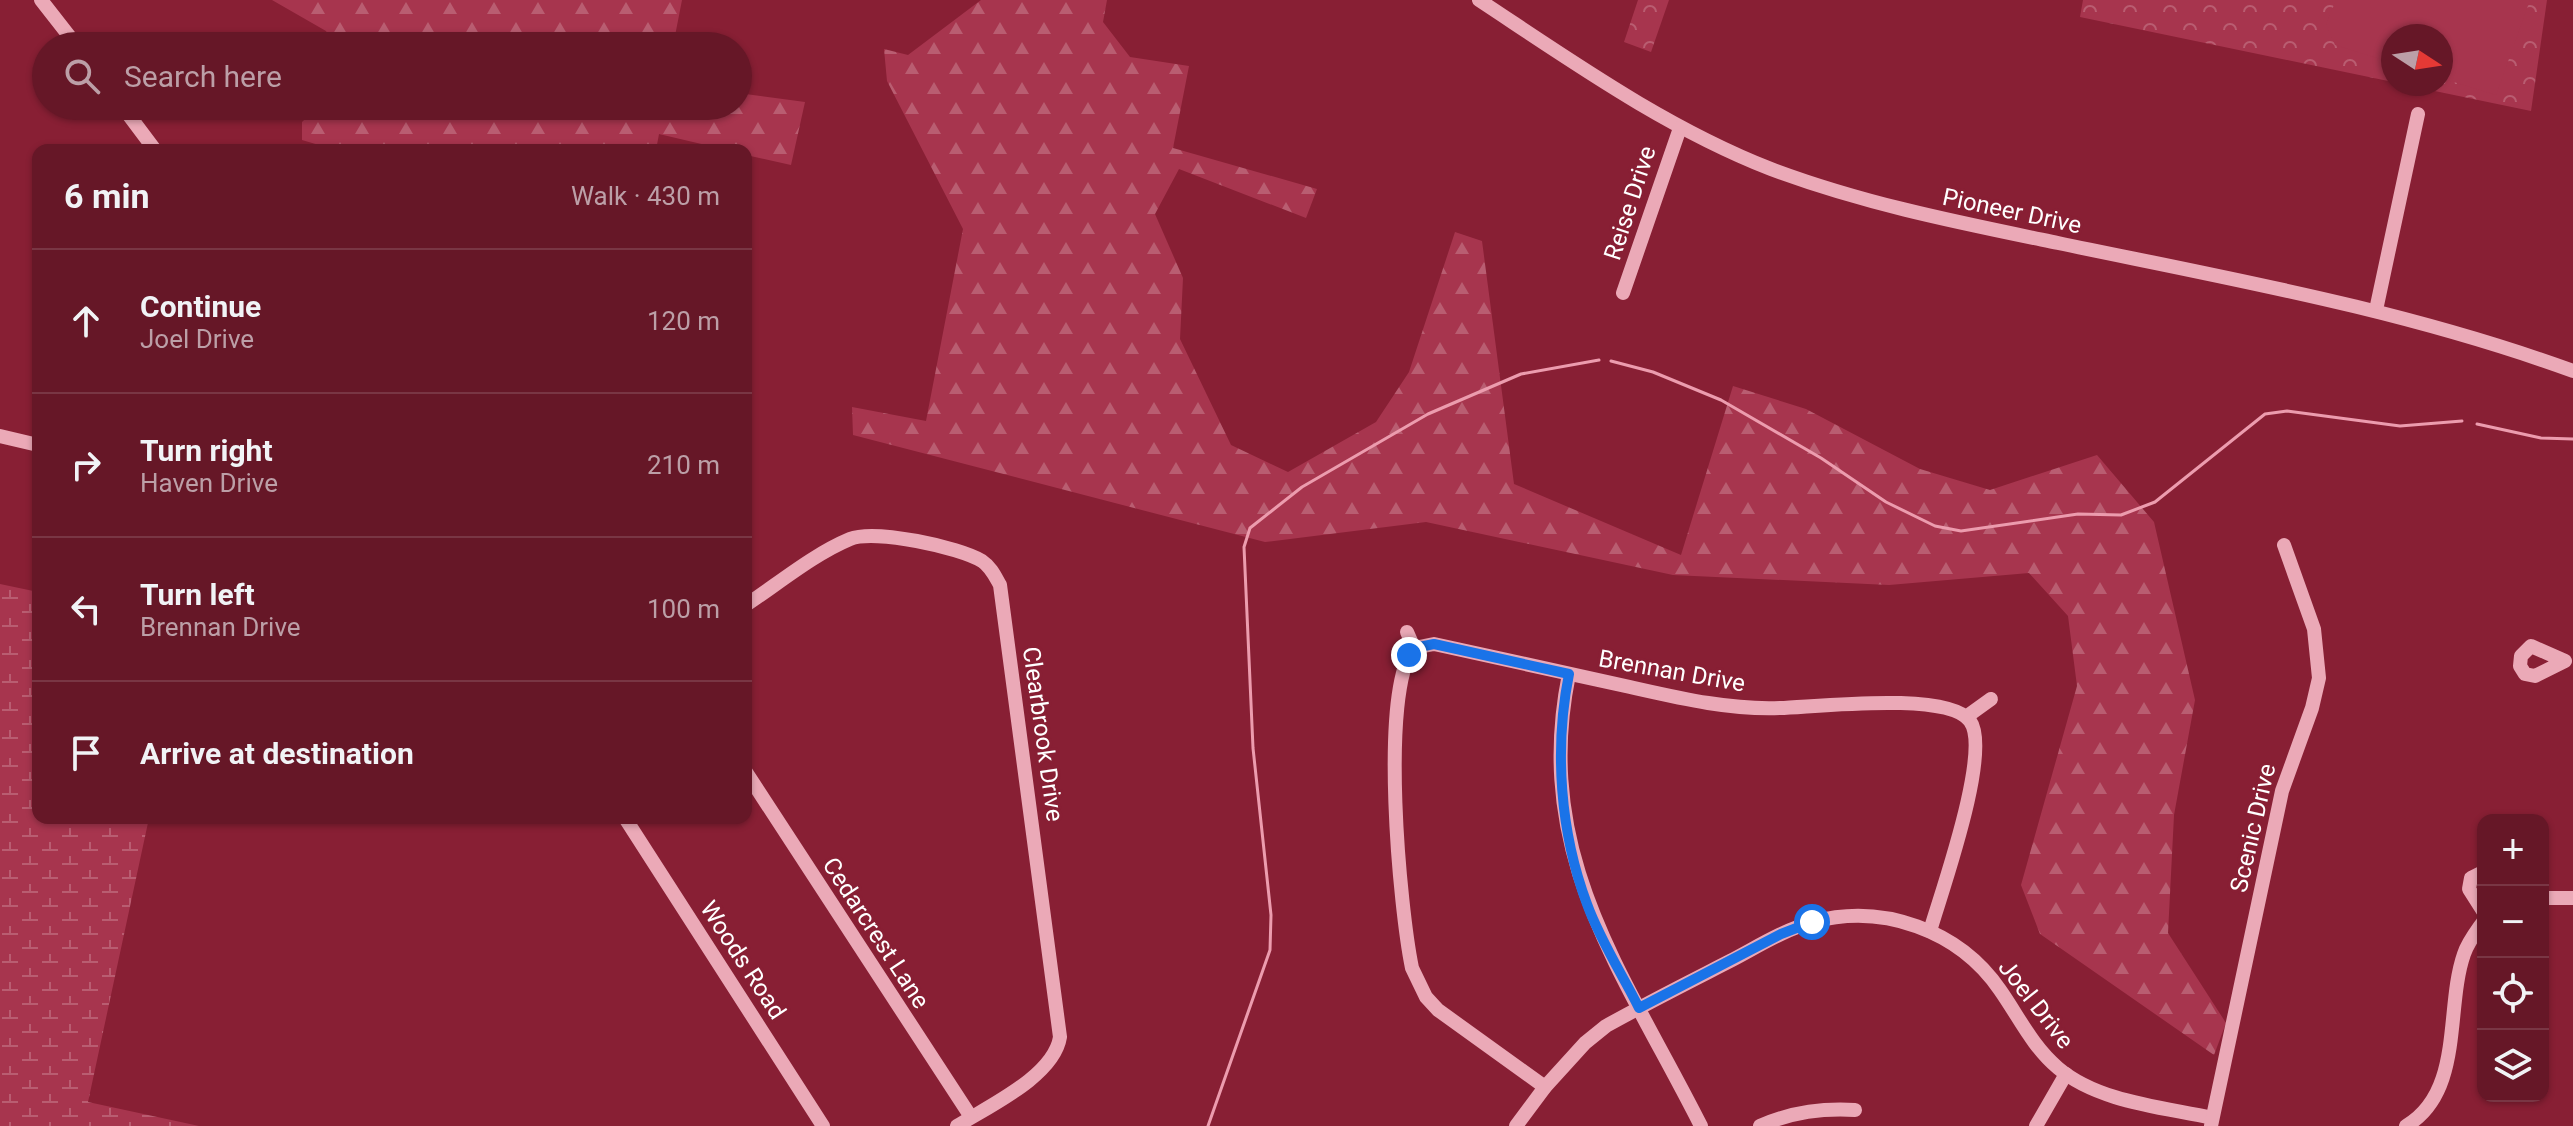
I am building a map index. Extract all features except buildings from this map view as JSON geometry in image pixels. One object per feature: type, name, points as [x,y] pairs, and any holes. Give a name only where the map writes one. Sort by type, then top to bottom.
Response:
[{"type":"street","points":[[41,0],[66,32]]},
{"type":"street","name":"Pioneer Drive","points":[[1479,0],[1588,73],[1680,128],[1770,168],[1859,199],[1991,230],[2376,310],[2489,341],[2573,371]]},
{"type":"street","points":[[2376,310],[2418,114]]},
{"type":"street","points":[[132,120],[150,144]]},
{"type":"street","name":"Reise Drive","points":[[1623,293],[1680,128]]},
{"type":"street","points":[[0,436],[32,444]]},
{"type":"street","name":"Clearbrook Drive","points":[[752,599],[837,546],[861,536],[895,538],[970,556],[988,566],[1000,585],[1061,1027],[1059,1047],[1040,1072],[957,1126]]},
{"type":"street","name":"Scenic Drive","points":[[2212,1122],[2282,791],[2319,678],[2314,629],[2284,545]]},
{"type":"street","points":[[1407,632],[1414,648],[1404,666],[1393,748],[1412,968],[1426,997],[1438,1010],[1545,1087]]},
{"type":"street","name":"Brennan Drive","points":[[1414,648],[1434,644],[1725,706],[1778,708],[1851,703],[1906,704],[1945,708],[1966,717]]},
{"type":"street","points":[[1569,674],[1560,738],[1571,853],[1588,906],[1701,1126]]},
{"type":"street","points":[[1930,931],[1971,781],[1977,736],[1966,717],[1991,699]]},
{"type":"street","name":"Cedarcrest Lane","points":[[752,781],[971,1117]]},
{"type":"street","name":"Woods Road","points":[[629,824],[823,1126]]},
{"type":"street","points":[[2477,874],[2469,882],[2472,897],[2477,903]]},
{"type":"street","points":[[2549,898],[2573,898]]},
{"type":"street","name":"Joel Drive","points":[[1516,1126],[1545,1087],[1585,1043],[1606,1026],[1781,934],[1812,922],[1870,916],[1930,931],[1964,952],[1989,975],[2035,1044],[2066,1074],[2121,1098],[2212,1122]]},
{"type":"street","points":[[2413,1124],[2431,1102],[2443,1077],[2464,955],[2477,932]]},
{"type":"street","points":[[2036,1126],[2066,1074]]},
{"type":"street","points":[[1760,1126],[1797,1113],[1827,1109],[1855,1110]]},
{"type":"green space","points":[[272,0],[682,0],[676,32],[326,31]]},
{"type":"green space","points":[[981,0],[1107,0],[1103,22],[1130,57],[1189,66],[1173,148],[1317,189],[1306,218],[1179,169],[1155,214],[1183,278],[1180,339],[1231,445],[1288,472],[1376,422],[1409,372],[1455,232],[1482,241],[1514,484],[1681,555],[1733,386],[1806,409],[1920,469],[1990,490],[2097,455],[2154,522],[2195,700],[2174,815],[2168,933],[2226,1023],[2214,1055],[2040,934],[2021,885],[2077,686],[2068,616],[2029,573],[1889,585],[1673,575],[1426,522],[1265,542],[853,435],[852,407],[926,421],[963,229],[887,81],[884,49],[908,55]]},
{"type":"green space","points":[[1638,0],[1669,0],[1651,52],[1624,42]]},
{"type":"green space","points":[[2083,0],[2547,0],[2531,111],[2453,95],[2453,24],[2381,24],[2381,80],[2080,17]]},
{"type":"green space","points":[[2336,0],[2530,0],[2496,95],[2453,82],[2453,24],[2381,24],[2381,59],[2335,45],[2326,24]]},
{"type":"green space","points":[[752,95],[805,102],[791,165],[752,156],[752,144],[702,144],[659,134],[657,144],[316,144],[302,140],[302,122],[752,120]]},
{"type":"green space","points":[[0,584],[32,591],[32,824],[148,824],[88,1102],[199,1126],[0,1126]]},
{"type":"waterway","points":[[1208,1126],[1270,950],[1271,915],[1253,748],[1244,547],[1250,528],[1302,487],[1428,414],[1521,374],[1599,360]]},
{"type":"waterway","points":[[1611,361],[1653,372],[1721,400],[1821,458],[1886,502],[1935,526],[1961,531],[2078,514],[2121,515],[2155,502],[2265,414],[2287,411],[2400,426],[2462,421]]},
{"type":"waterway","points":[[2477,424],[2541,438],[2573,439]]},
{"type":"route","points":[[1409,655],[1414,648],[1434,644],[1569,674],[1560,738],[1571,853],[1594,920],[1639,1008],[1781,934],[1812,922]]}]
